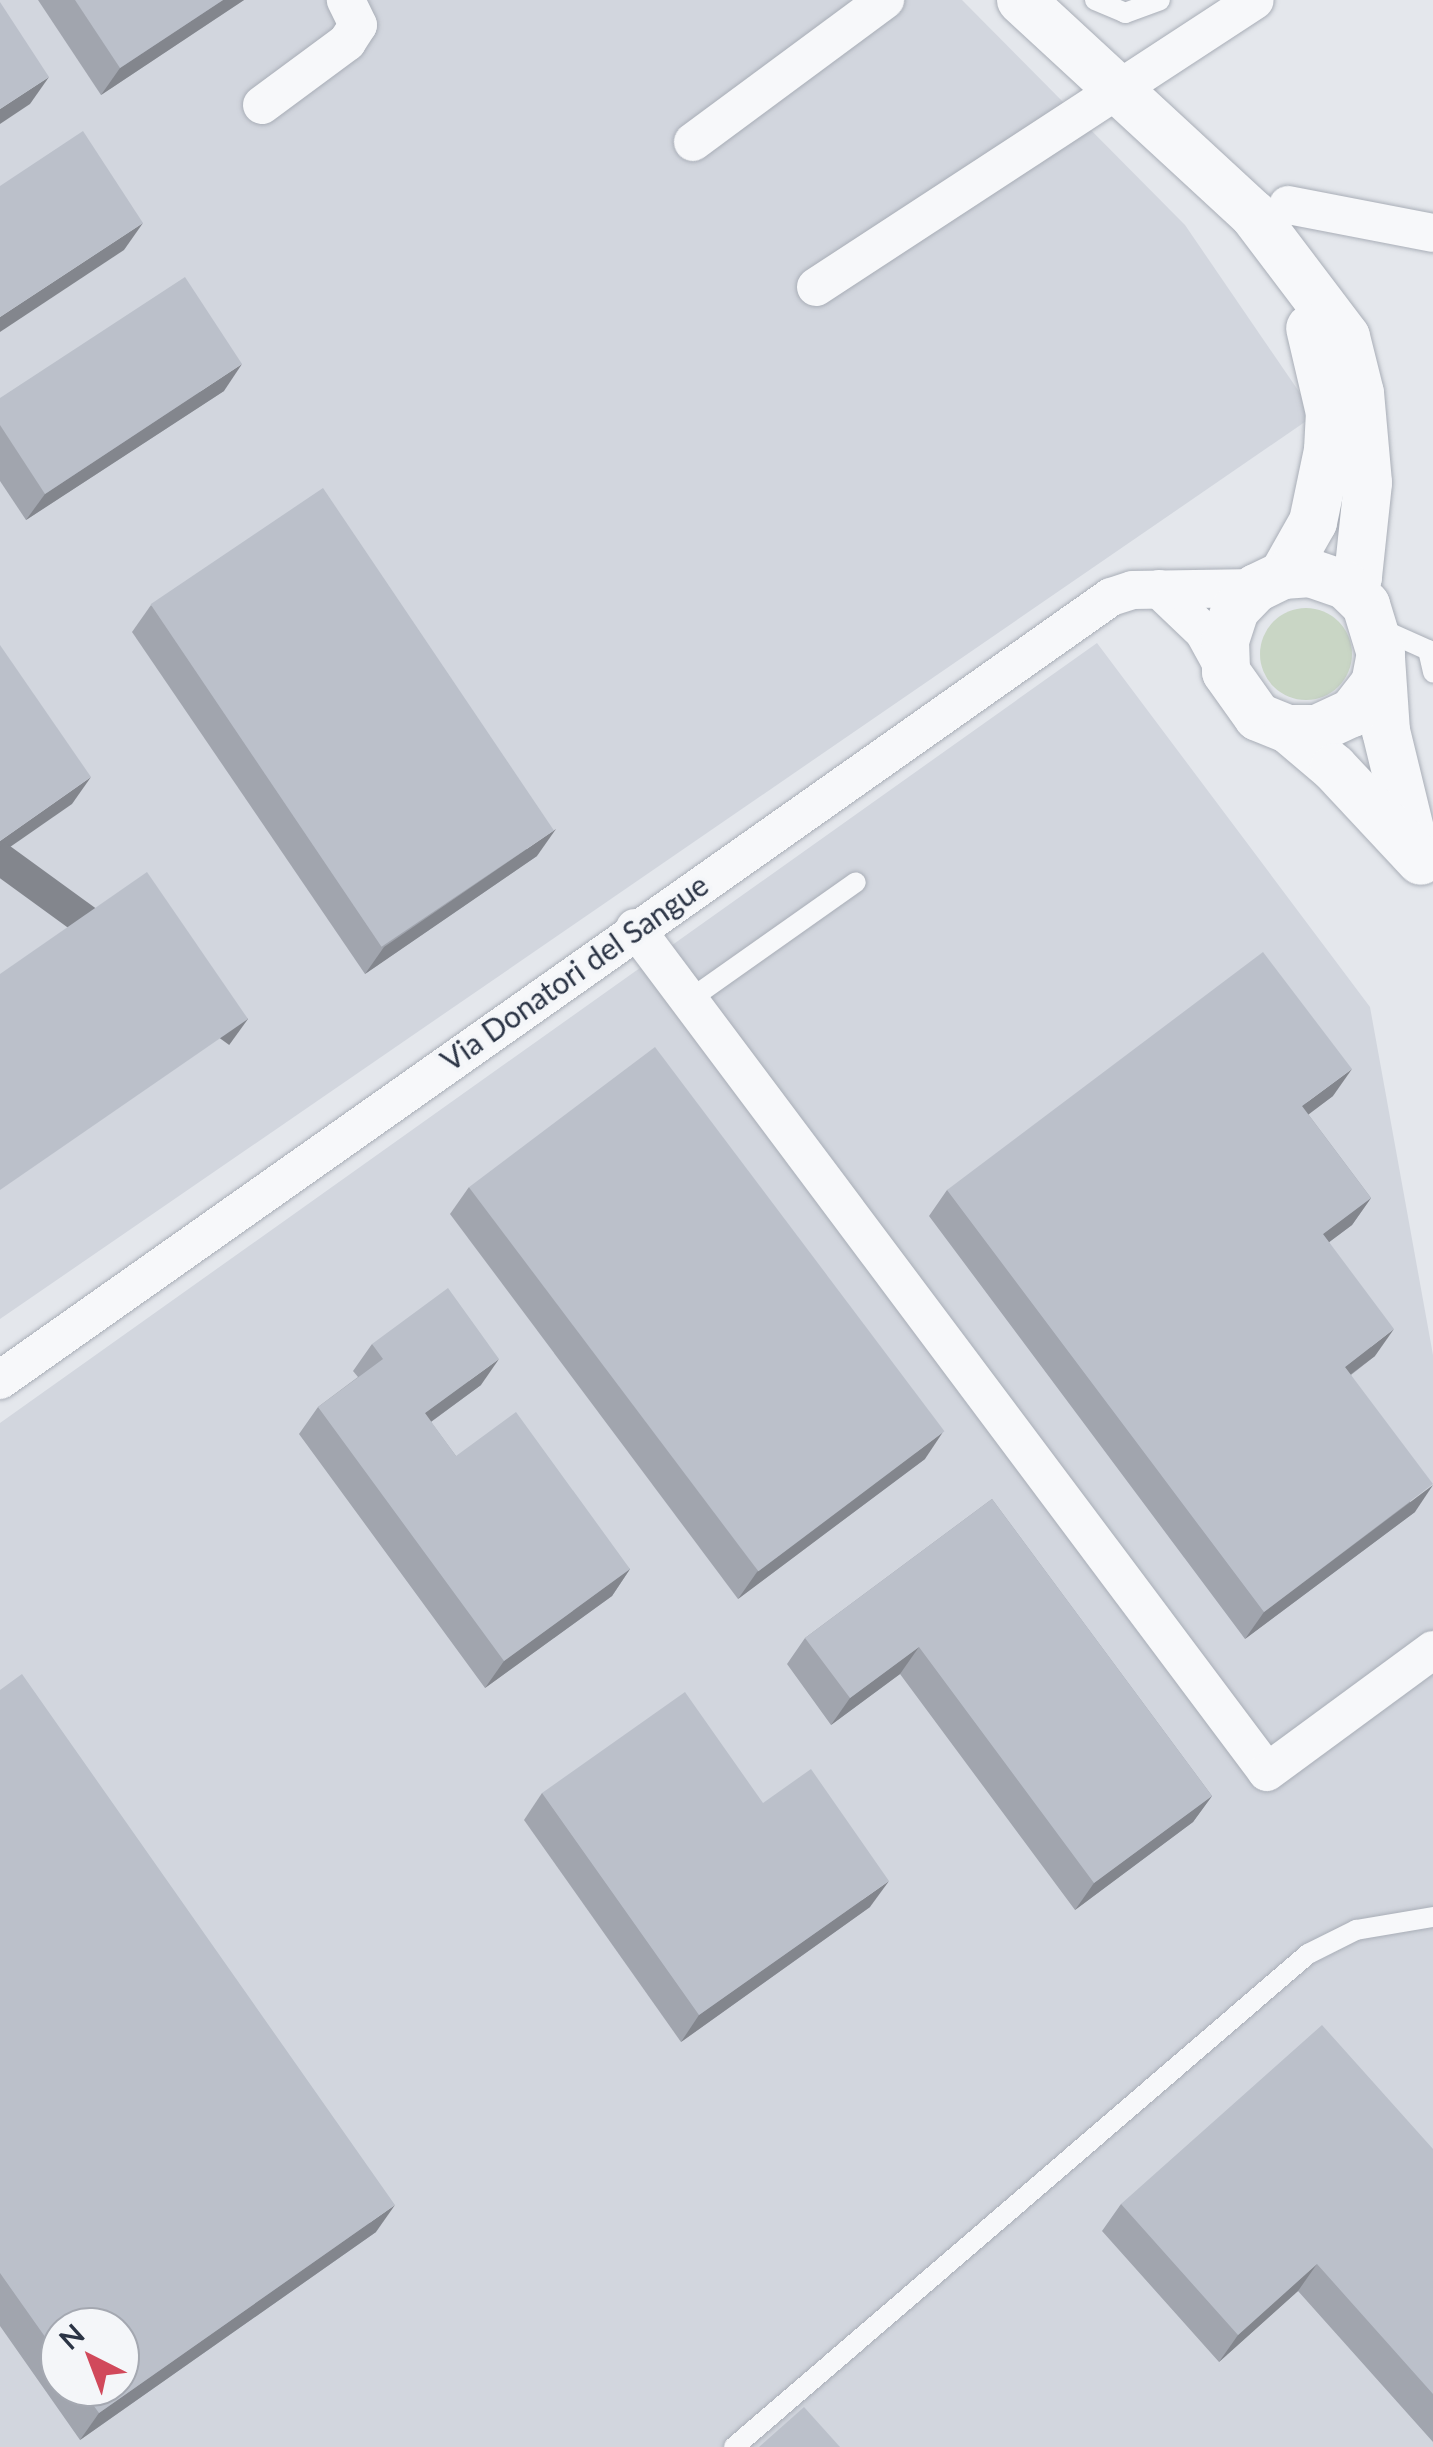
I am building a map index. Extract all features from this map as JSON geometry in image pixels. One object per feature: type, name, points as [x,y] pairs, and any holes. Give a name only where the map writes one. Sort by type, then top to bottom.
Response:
[{"type":"street","points":[[262,106],[348,42],[358,25],[346,0]]},
{"type":"street","points":[[692,142],[885,0]]},
{"type":"street","points":[[1021,0],[1120,90],[1282,223],[1346,338],[1360,394],[1368,483],[1358,577],[1345,585]]},
{"type":"street","points":[[816,287],[1256,0]]},
{"type":"street","points":[[1282,223],[1433,233]]},
{"type":"street","points":[[1226,672],[1224,640],[1235,610],[1270,581],[1314,522],[1330,413],[1282,223]]},
{"type":"street","points":[[1270,581],[1312,573],[1345,585],[1380,641],[1402,813],[1427,873]]},
{"type":"street","name":"Via Donatori del Sangue","points":[[0,1380],[636,928],[1111,597],[1160,589],[1270,581]]},
{"type":"street","points":[[1160,589],[1204,632],[1258,717],[1288,729],[1317,730],[1352,713],[1375,684],[1380,641]]},
{"type":"street","points":[[1288,729],[1372,805],[1427,873]]},
{"type":"street","points":[[636,928],[1267,1772],[1433,1650]]},
{"type":"lane","points":[[1096,0],[1125,13],[1160,0]]},
{"type":"lane","points":[[1380,641],[1428,650],[1433,672]]},
{"type":"lane","points":[[690,1000],[856,882]]},
{"type":"lane","points":[[734,2447],[1308,1954],[1356,1930],[1433,1917]]},
{"type":"shaded area","points":[[0,0],[962,0],[1185,225],[1315,415],[0,1319]]},
{"type":"shaded area","points":[[1097,643],[1370,1007],[1433,1355],[1433,2447],[0,2447],[0,1423]]},
{"type":"green space","points":[[1306,608],[1324,611],[1339,621],[1349,636],[1349,672],[1339,687],[1324,697],[1306,700],[1288,697],[1273,687],[1263,672],[1260,654],[1263,636],[1273,621],[1288,611]]},
{"type":"building","points":[[75,0],[223,0],[120,68]]},
{"type":"building","points":[[0,2],[49,77],[0,109]]},
{"type":"building","points":[[83,131],[143,223],[0,317],[0,186]]},
{"type":"building","points":[[185,277],[242,364],[45,494],[0,425],[0,398]]},
{"type":"building","points":[[323,488],[554,830],[382,947],[151,604]]},
{"type":"building","points":[[0,645],[91,777],[0,841]]},
{"type":"building","points":[[147,872],[248,1019],[0,1190],[0,974]]},
{"type":"building","points":[[1263,952],[1352,1069],[1302,1106],[1371,1198],[1323,1234],[1394,1329],[1345,1367],[1433,1484],[1264,1612],[947,1190]]},
{"type":"building","points":[[655,1047],[944,1431],[758,1571],[469,1187]]},
{"type":"building","points":[[448,1288],[499,1359],[425,1413],[456,1456],[516,1412],[630,1569],[504,1661],[318,1407],[383,1359],[372,1344]]},
{"type":"building","points":[[992,1499],[1212,1796],[1094,1883],[919,1647],[850,1698],[805,1638]]},
{"type":"building","points":[[22,1674],[395,2205],[140,2384],[140,2307],[40,2307],[40,2330],[0,2273],[0,1690]]},
{"type":"building","points":[[685,1692],[763,1803],[811,1769],[889,1881],[699,2015],[542,1793]]},
{"type":"building","points":[[1322,2025],[1433,2149],[1433,2394],[1317,2264],[1238,2335],[1121,2204]]},
{"type":"building","points":[[804,2407],[840,2447],[759,2447]]}]
